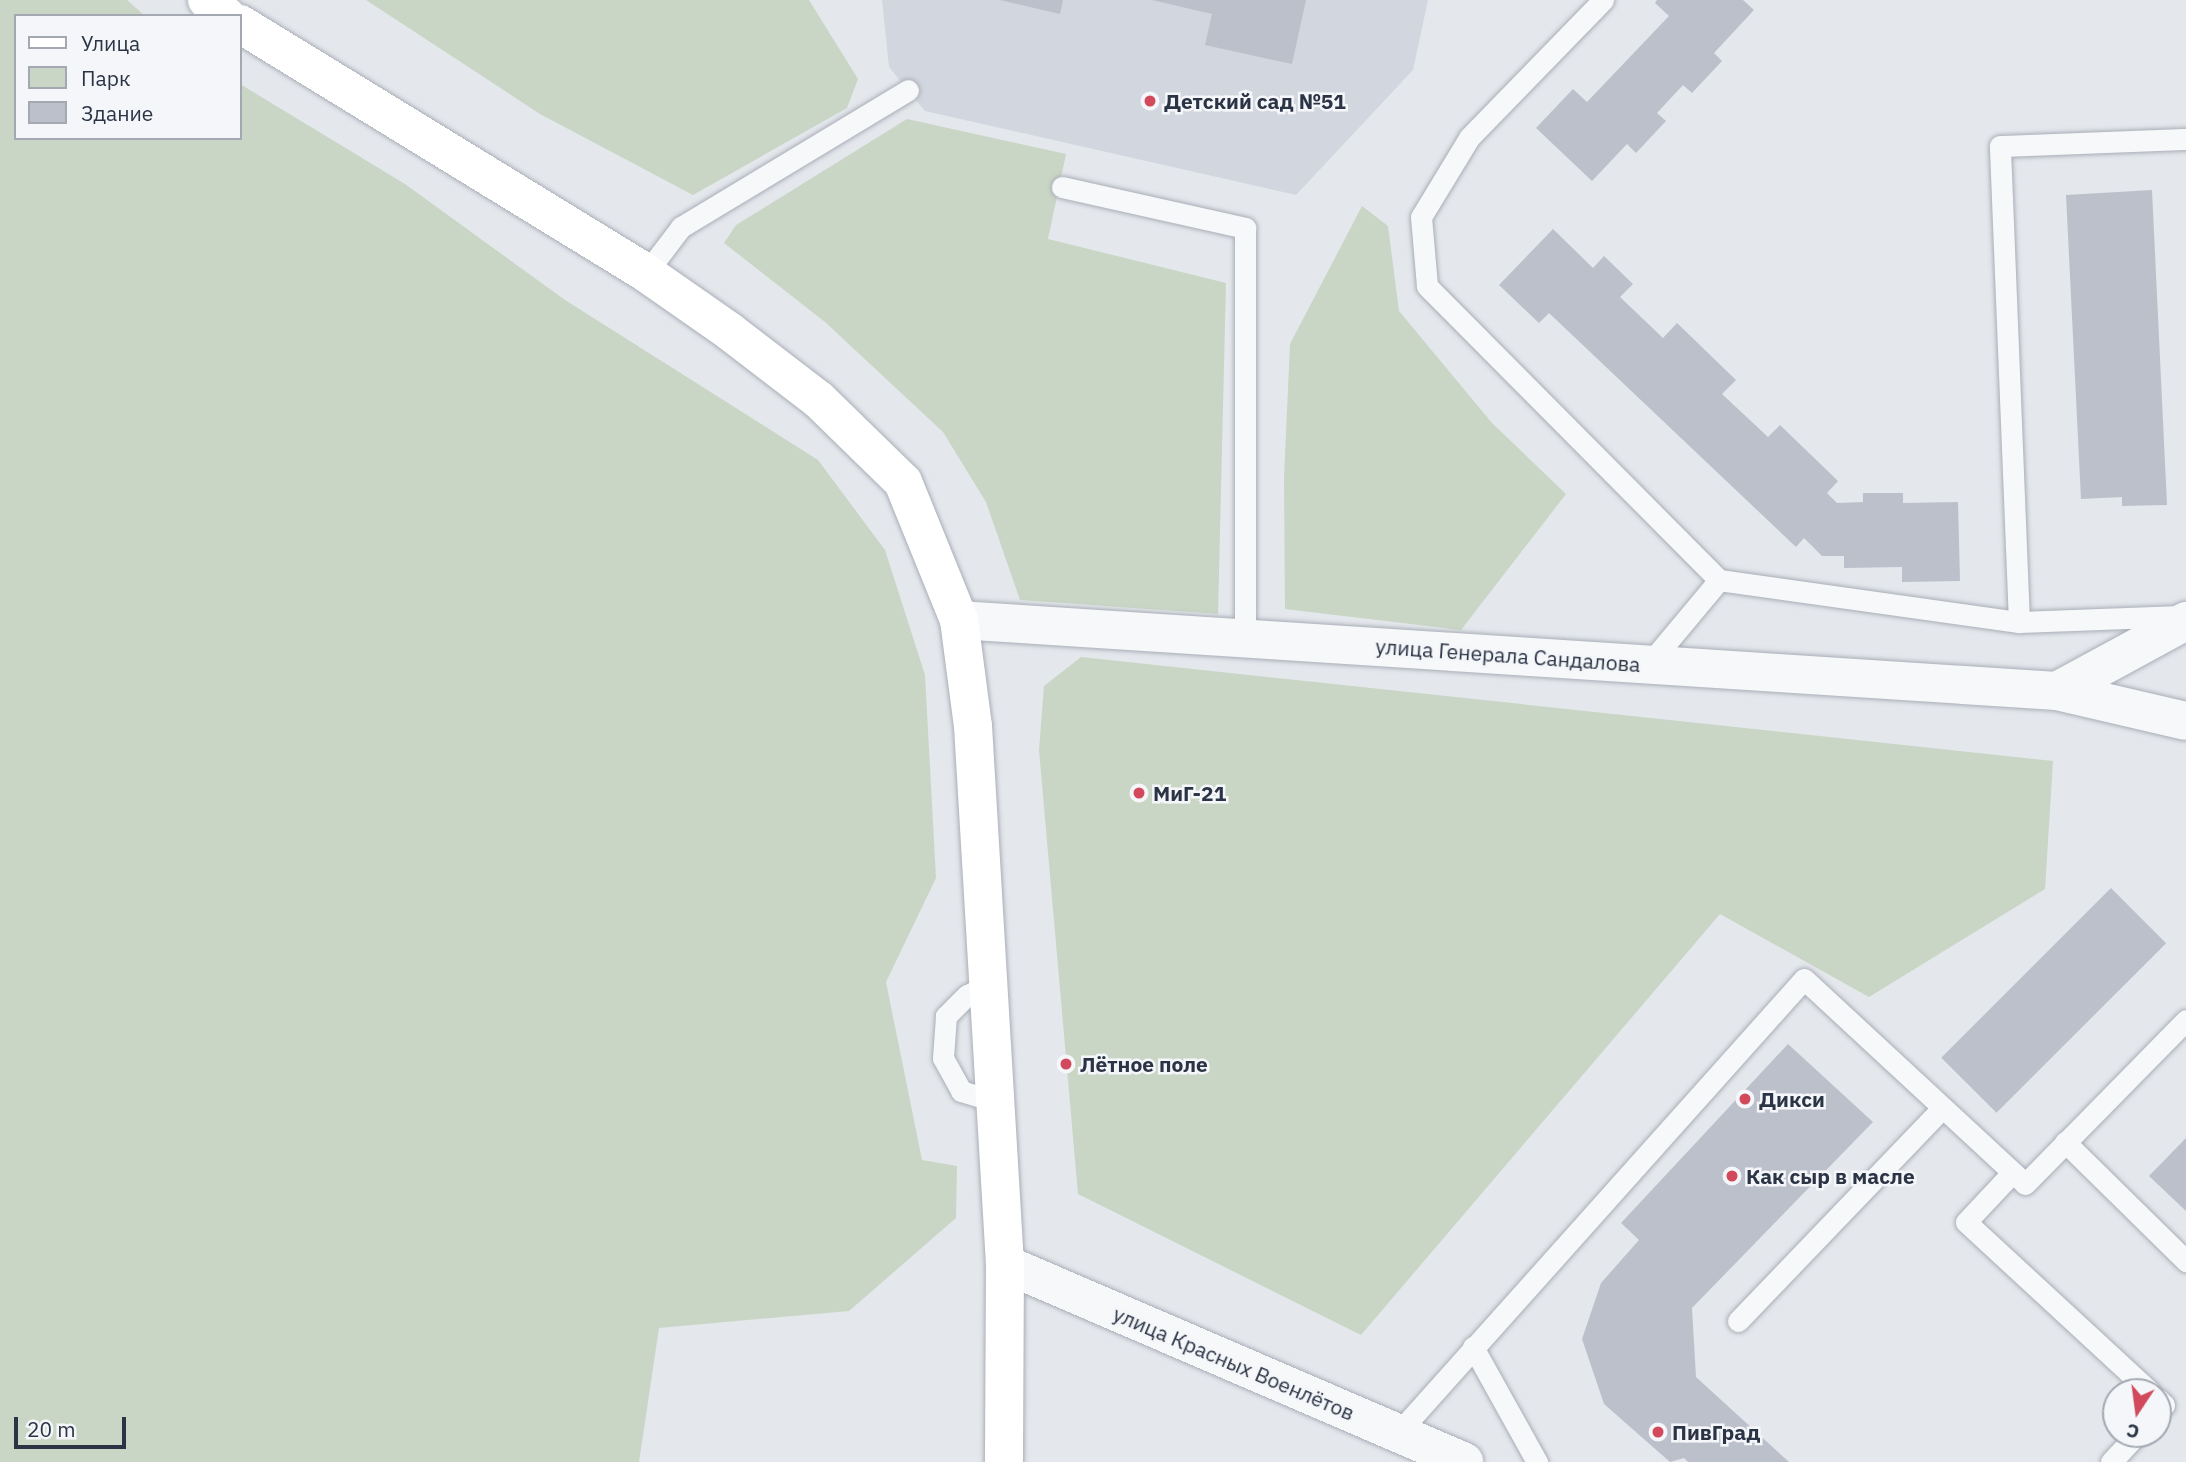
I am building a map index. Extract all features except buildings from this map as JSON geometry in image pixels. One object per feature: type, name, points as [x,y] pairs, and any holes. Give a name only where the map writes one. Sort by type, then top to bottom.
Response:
[{"type":"street","points":[[206,0],[224,14]]},
{"type":"street","points":[[242,25],[646,273],[819,400],[903,482],[959,620],[973,726],[1005,1264],[1004,1462]]},
{"type":"street","points":[[2057,691],[2186,618]]},
{"type":"street","name":"улица Генерала Сандалова","points":[[959,620],[2057,691],[2186,721]]},
{"type":"street","name":"улица Красных Военлётов","points":[[1005,1264],[1464,1462]]},
{"type":"lane","points":[[1603,0],[1469,138],[1421,217],[1427,286],[1719,580],[2019,622],[2186,618]]},
{"type":"lane","points":[[646,273],[681,228],[908,90]]},
{"type":"lane","points":[[2019,622],[2000,146],[2186,139]]},
{"type":"lane","points":[[1062,187],[1245,228],[1245,638]]},
{"type":"lane","points":[[1648,664],[1719,580]]},
{"type":"lane","points":[[1397,1434],[1804,979],[2025,1184],[2185,1022]]},
{"type":"lane","points":[[1738,1321],[1942,1108]]},
{"type":"lane","points":[[2065,1142],[2186,1261]]},
{"type":"lane","points":[[2012,1173],[1966,1222],[2135,1378]]},
{"type":"lane","points":[[1473,1348],[1537,1462]]},
{"type":"lane","points":[[2111,1462],[2124,1448]]},
{"type":"shaded area","name":"Детский сад №51","points":[[882,0],[1428,0],[1413,70],[1296,195],[925,111],[889,67]]},
{"type":"green space","points":[[0,0],[127,0],[143,14],[14,14],[14,140],[242,140],[242,85],[405,184],[565,300],[818,460],[885,550],[925,675],[936,878],[886,982],[922,1160],[957,1166],[956,1218],[849,1311],[659,1328],[639,1462],[0,1462]]},
{"type":"green space","points":[[366,0],[809,0],[858,79],[847,108],[693,195],[540,114]]},
{"type":"green space","points":[[907,119],[1066,154],[1048,239],[1226,283],[1218,614],[1020,600],[986,502],[943,432],[825,322],[724,243],[736,225]]},
{"type":"green space","points":[[1362,206],[1388,226],[1399,311],[1492,423],[1566,494],[1461,630],[1285,609],[1284,478],[1290,344]]},
{"type":"green space","points":[[1081,657],[2053,761],[2045,889],[1869,997],[1720,914],[1361,1335],[1078,1194],[1039,750],[1044,686]]},
{"type":"place","name":"Детский сад №51","points":[[1150,101]]},
{"type":"place","name":"МиГ-21","points":[[1139,793]]},
{"type":"place","name":"Лётное поле","points":[[1066,1064]]},
{"type":"place","name":"Дикси","points":[[1745,1099]]},
{"type":"place","name":"Как сыр в масле","points":[[1732,1176]]},
{"type":"place","name":"ПивГрад","points":[[1658,1432]]}]
